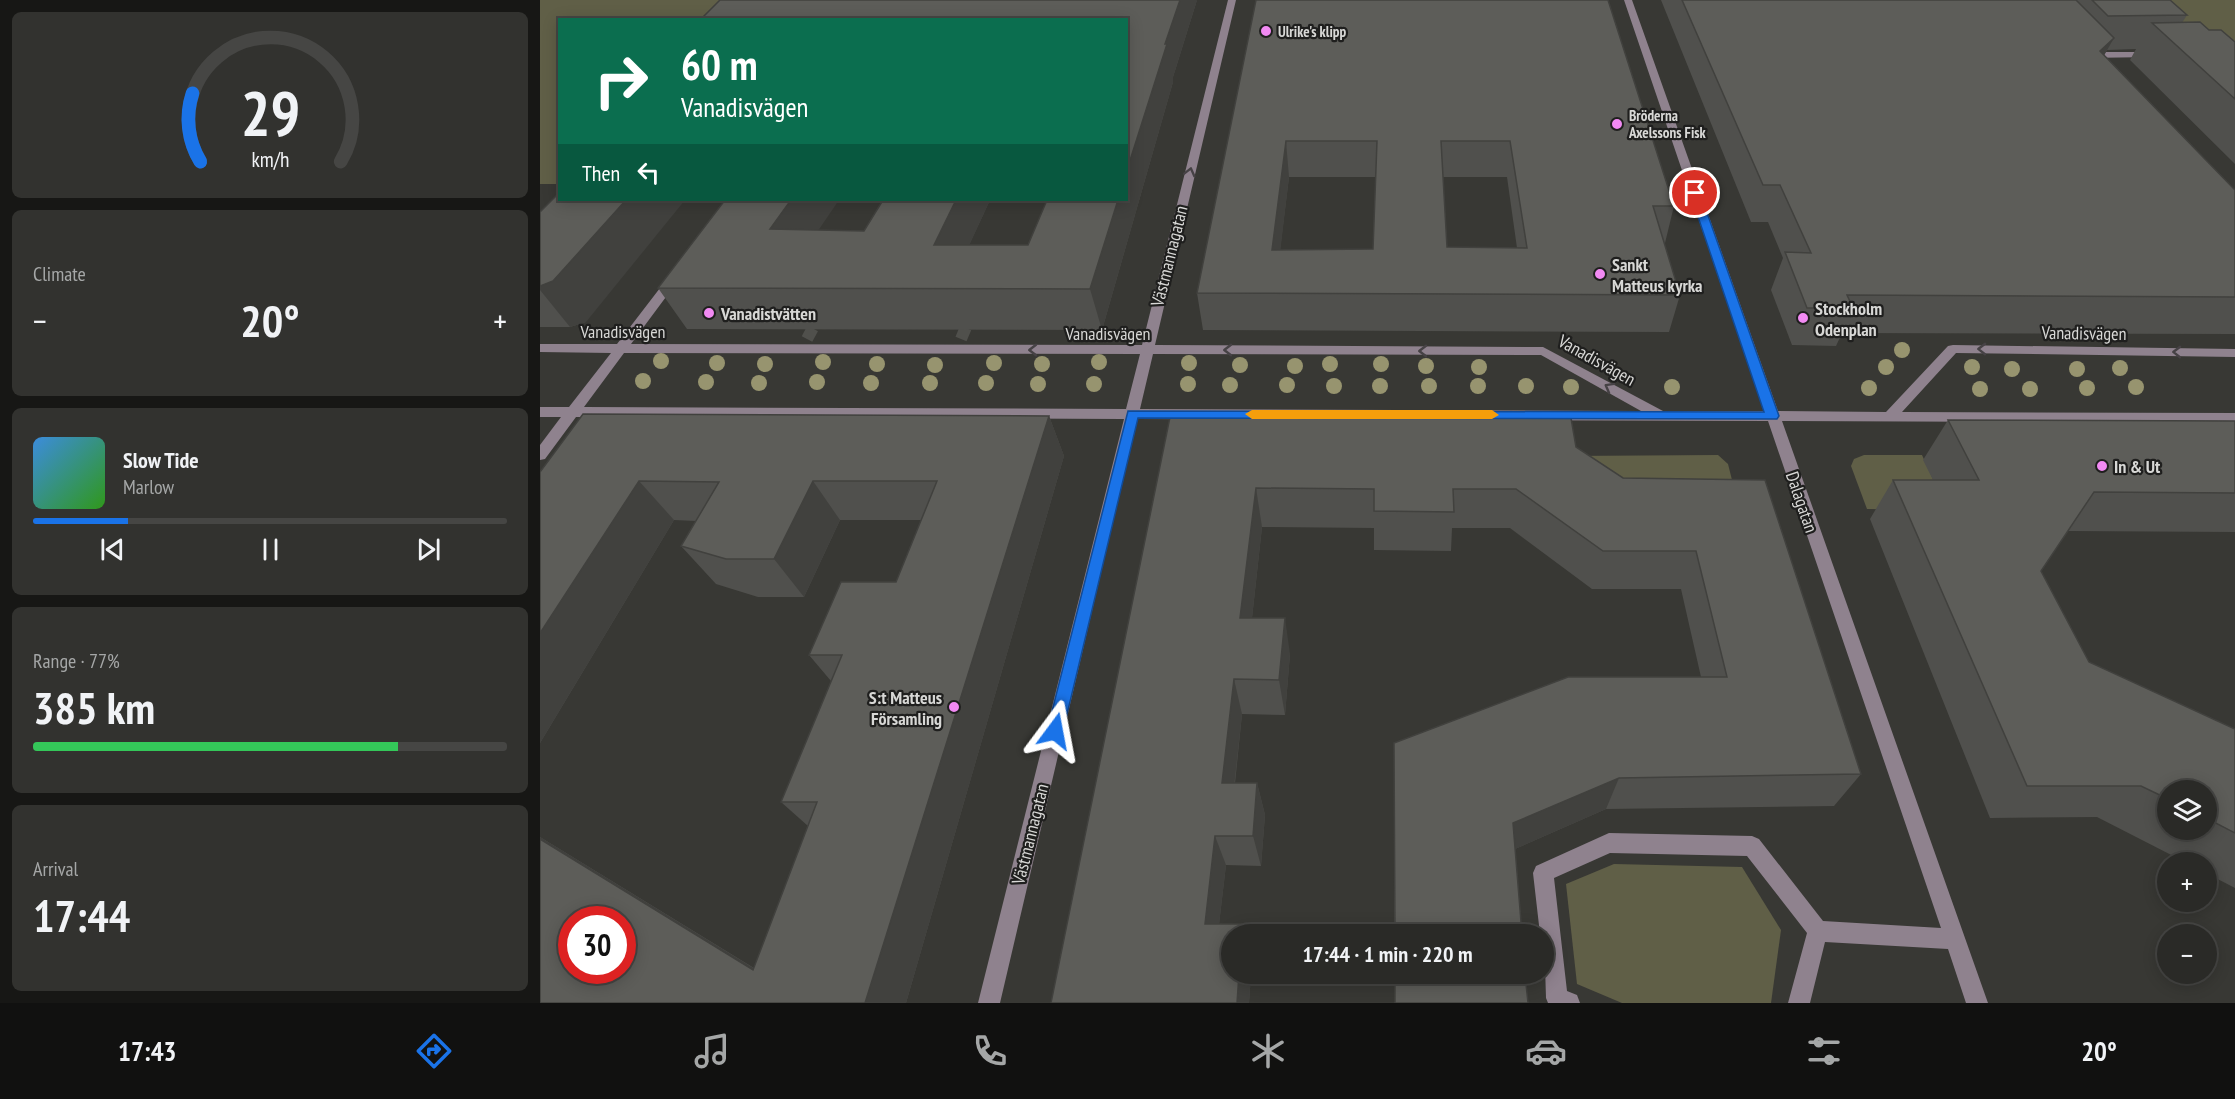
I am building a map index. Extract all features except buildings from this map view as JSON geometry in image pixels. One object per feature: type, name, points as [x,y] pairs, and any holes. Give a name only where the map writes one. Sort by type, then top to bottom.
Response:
[{"type":"street","name":"Västmannagatan","points":[[989,1003],[1232,0]]},
{"type":"street","name":"Dalagatan","points":[[1628,0],[1977,1003]]},
{"type":"street","points":[[2094,63],[2082,51],[2164,54]]},
{"type":"street","points":[[540,455],[683,266]]},
{"type":"street","name":"Vanadisvägen","points":[[540,348],[959,344],[1146,351],[1543,351],[1660,416]]},
{"type":"street","name":"Vanadisvägen","points":[[1890,416],[1953,349],[2235,353]]},
{"type":"street","name":"Vanadisvägen","points":[[540,412],[2235,418]]},
{"type":"street","points":[[1569,1003],[1557,998],[1543,873],[1609,843],[1752,846],[1818,932],[1955,939]]},
{"type":"street","points":[[1799,1003],[1818,932]]},
{"type":"shaded area","points":[[540,0],[763,0],[745,18],[558,18],[558,184],[540,184]]},
{"type":"shaded area","points":[[2164,0],[2235,0],[2235,47],[2120,46]]},
{"type":"shaded area","points":[[1718,455],[1728,464],[1739,508],[1622,509],[1565,456]]},
{"type":"shaded area","points":[[1864,455],[1922,455],[1947,510],[1867,509],[1851,466],[1854,459]]},
{"type":"shaded area","points":[[1614,864],[1742,867],[1781,930],[1771,1003],[1622,1003],[1577,984],[1566,884]]},
{"type":"tunnel","points":[[807,339],[820,315]]},
{"type":"tunnel","points":[[961,339],[969,320]]},
{"type":"slow traffic","points":[[1252,414],[1492,415]]},
{"type":"place","name":"Ulrike's klipp","points":[[1266,31]]},
{"type":"place","name":"Bröderna Axelssons Fisk","points":[[1617,124]]},
{"type":"place","name":"Sankt Matteus kyrka","points":[[1600,274]]},
{"type":"place","name":"Vanadistvätten","points":[[709,313]]},
{"type":"place","name":"Stockholm Odenplan","points":[[1803,318]]},
{"type":"place","name":"In & Ut","points":[[2102,466]]},
{"type":"place","name":"S:t Matteus Församling","points":[[954,707]]},
{"type":"route","points":[[1055,731],[1132,414],[1772,416],[1695,193]]}]
